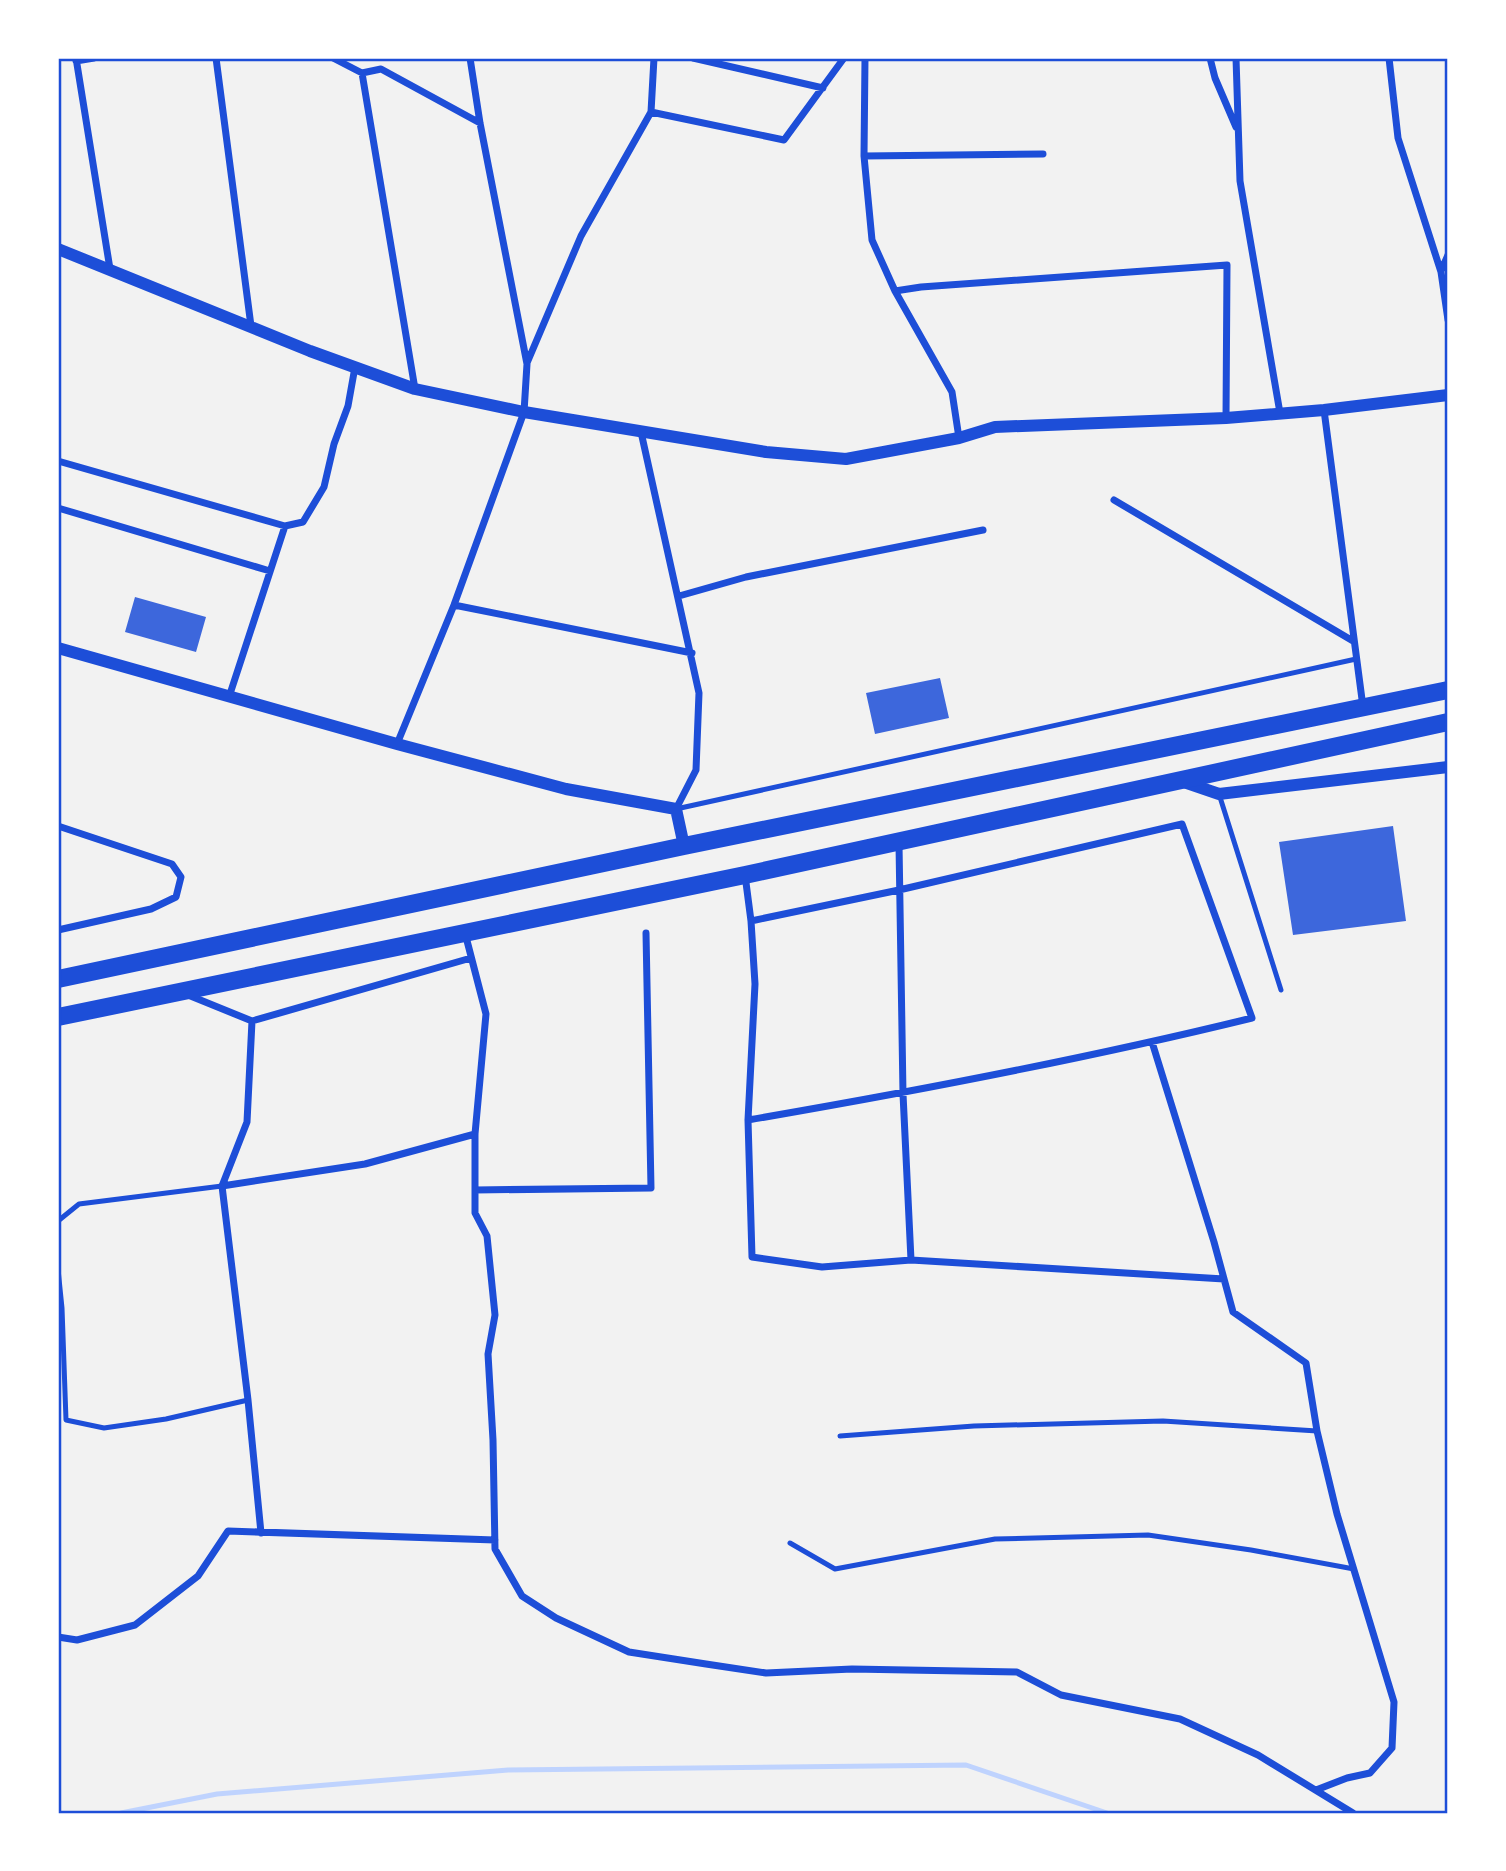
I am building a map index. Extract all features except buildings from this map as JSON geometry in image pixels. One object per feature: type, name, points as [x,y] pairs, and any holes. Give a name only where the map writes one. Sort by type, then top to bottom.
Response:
[{"type":"main road","points":[[58,979],[684,846],[1448,690]]},
{"type":"main road","points":[[58,1017],[745,875],[1448,722]]},
{"type":"street","points":[[94,58],[76,59],[110,269]]},
{"type":"street","points":[[216,58],[251,326]]},
{"type":"street","points":[[333,58],[362,73],[381,69],[480,123]]},
{"type":"street","points":[[397,744],[454,606],[524,412],[527,364],[470,58]]},
{"type":"street","points":[[527,364],[581,236],[651,112],[654,58]]},
{"type":"street","points":[[693,58],[823,88]]},
{"type":"street","points":[[651,112],[784,140],[844,58]]},
{"type":"street","points":[[865,58],[864,156],[872,240],[895,291],[952,392],[959,438]]},
{"type":"street","points":[[1210,58],[1215,78],[1238,130]]},
{"type":"street","points":[[1236,58],[1240,181],[1280,413]]},
{"type":"street","points":[[1389,58],[1398,138],[1441,272],[1448,320]]},
{"type":"street","points":[[362,73],[415,389]]},
{"type":"street","points":[[864,156],[1043,154]]},
{"type":"street","points":[[58,248],[310,351],[415,389],[524,412],[766,453],[846,459],[959,438],[995,428],[1226,418],[1324,410],[1448,395]]},
{"type":"street","points":[[1441,272],[1448,255]]},
{"type":"street","points":[[895,291],[1227,265],[1226,418]]},
{"type":"street","points":[[58,461],[285,526],[303,522],[324,487],[334,444],[348,405],[355,366]]},
{"type":"street","points":[[1324,410],[1363,708]]},
{"type":"street","points":[[641,431],[699,693],[696,770],[676,809],[684,846]]},
{"type":"street","points":[[1114,500],[1353,641]]},
{"type":"street","points":[[58,508],[270,570]]},
{"type":"street","points":[[229,697],[285,526]]},
{"type":"street","points":[[679,596],[746,577],[983,530]]},
{"type":"street","points":[[454,606],[692,653]]},
{"type":"street","points":[[58,648],[566,789],[676,809]]},
{"type":"street","points":[[1177,780],[1219,794],[1448,767]]},
{"type":"street","points":[[748,1120],[903,1094],[1152,1042],[1252,1018],[1182,824],[899,890],[751,921]]},
{"type":"street","points":[[58,826],[172,864],[181,877],[176,897],[151,909],[58,930]]},
{"type":"street","points":[[898,840],[903,1094],[911,1260]]},
{"type":"street","points":[[745,875],[755,984],[748,1120],[752,1257],[822,1267],[911,1260],[1224,1279]]},
{"type":"street","points":[[464,932],[485,1014],[475,1134],[475,1213],[487,1236],[495,1315],[488,1354],[495,1549],[522,1596],[556,1618],[629,1652],[766,1673],[852,1669],[1017,1672],[1061,1695],[1180,1719],[1258,1755],[1353,1813]]},
{"type":"street","points":[[475,1190],[651,1188],[646,933]]},
{"type":"street","points":[[180,991],[252,1021],[471,958]]},
{"type":"street","points":[[252,1021],[247,1122],[222,1186],[261,1532]]},
{"type":"street","points":[[1152,1042],[1233,1312],[1306,1363],[1317,1432],[1337,1514],[1394,1702],[1392,1748],[1370,1773],[1347,1778],[1316,1790]]},
{"type":"street","points":[[222,1186],[365,1164],[475,1134]]},
{"type":"street","points":[[58,1637],[77,1640],[135,1625],[198,1576],[228,1531],[495,1540]]},
{"type":"lane","points":[[676,809],[1356,659]]},
{"type":"lane","points":[[1219,794],[1281,990]]},
{"type":"lane","points":[[58,1221],[79,1204],[222,1186]]},
{"type":"lane","points":[[58,1269],[66,1420]]},
{"type":"lane","points":[[58,1419],[104,1428],[166,1419],[248,1400]]},
{"type":"lane","points":[[840,1436],[975,1426],[1163,1421],[1317,1432]]},
{"type":"lane","points":[[790,1543],[835,1569],[995,1539],[1148,1535],[1354,1569]]},
{"type":"waterway","points":[[121,1813],[217,1794],[508,1770],[966,1765],[1107,1813]]}]
